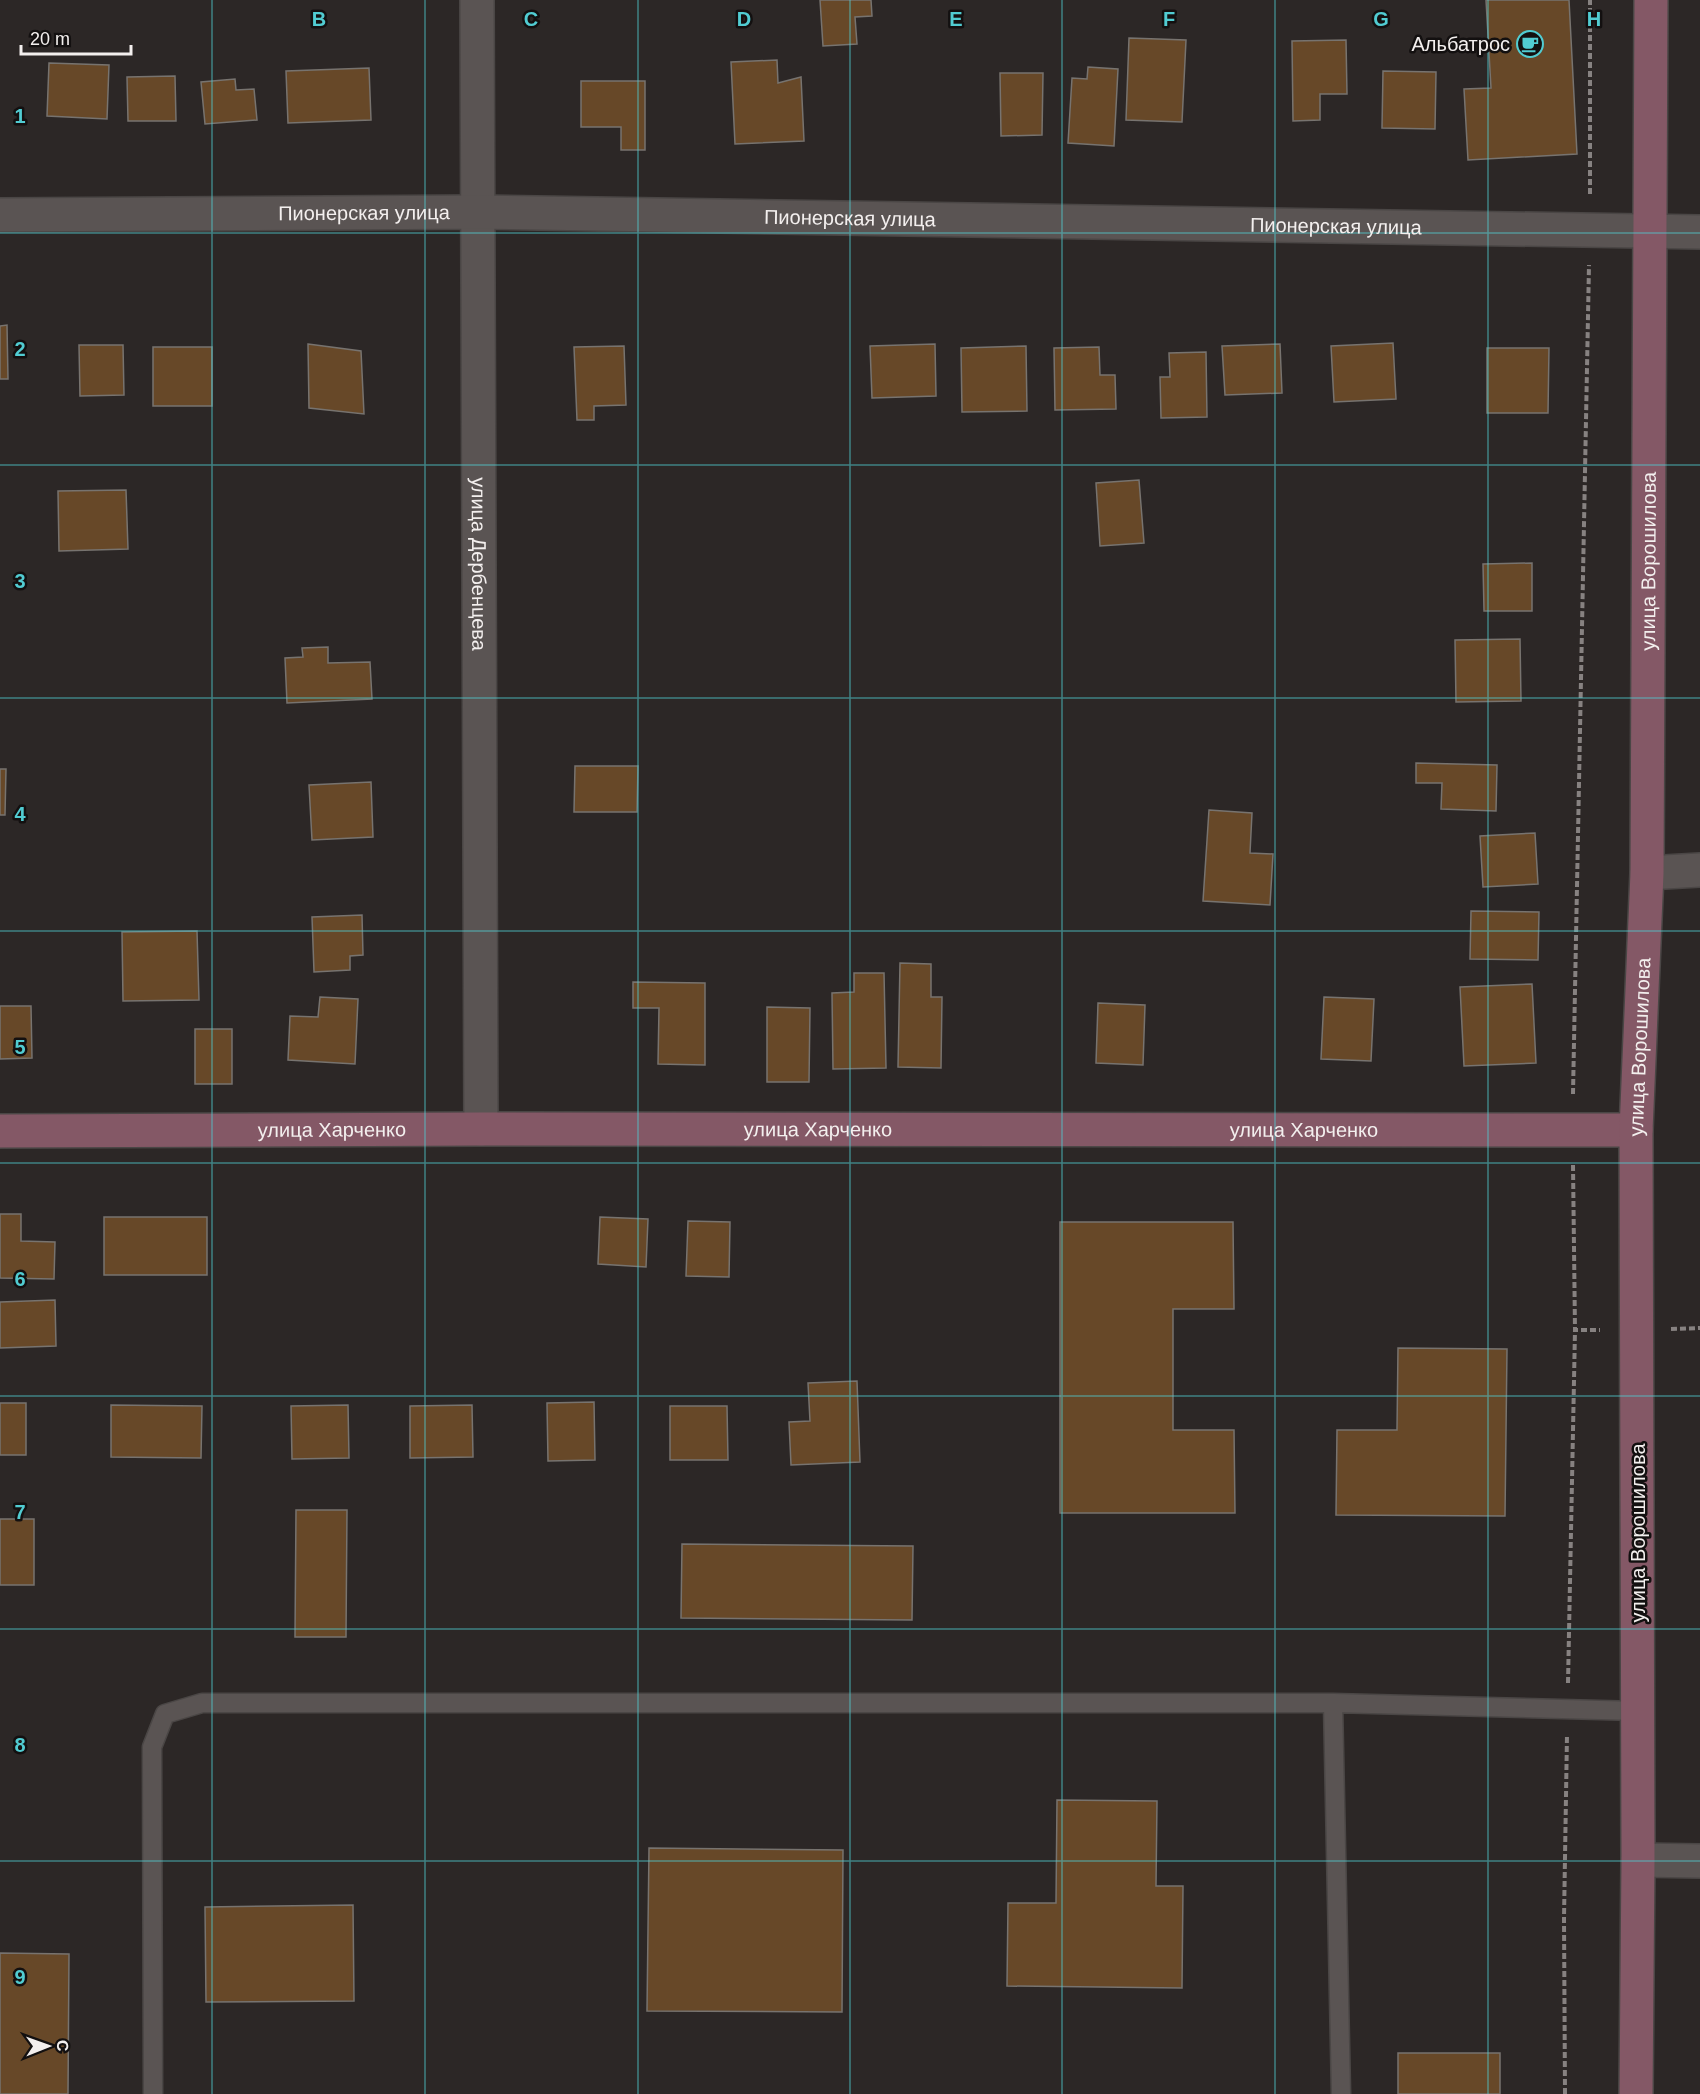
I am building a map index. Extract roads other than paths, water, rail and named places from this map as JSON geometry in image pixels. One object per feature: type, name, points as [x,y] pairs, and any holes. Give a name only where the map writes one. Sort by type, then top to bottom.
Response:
[{"type":"street","name":"улица Дербенцева","points":[[477,0],[481,1129]]},
{"type":"street","name":"улица Ворошилова","points":[[1636,2094],[1638,1712],[1636,1130],[1647,873],[1651,0]]},
{"type":"street","name":"Пионерская улица","points":[[0,215],[477,212],[1700,232]]},
{"type":"street","points":[[1647,873],[1700,870]]},
{"type":"street","name":"улица Харченко","points":[[0,1131],[1636,1130]]},
{"type":"street","points":[[1638,1860],[1700,1861]]},
{"type":"lane","points":[[153,2094],[152,1747],[165,1714],[202,1703],[1333,1703],[1638,1712]]},
{"type":"lane","points":[[1333,1703],[1341,2094]]},
{"type":"place","name":"Альбатрос","points":[[1530,44]]}]
